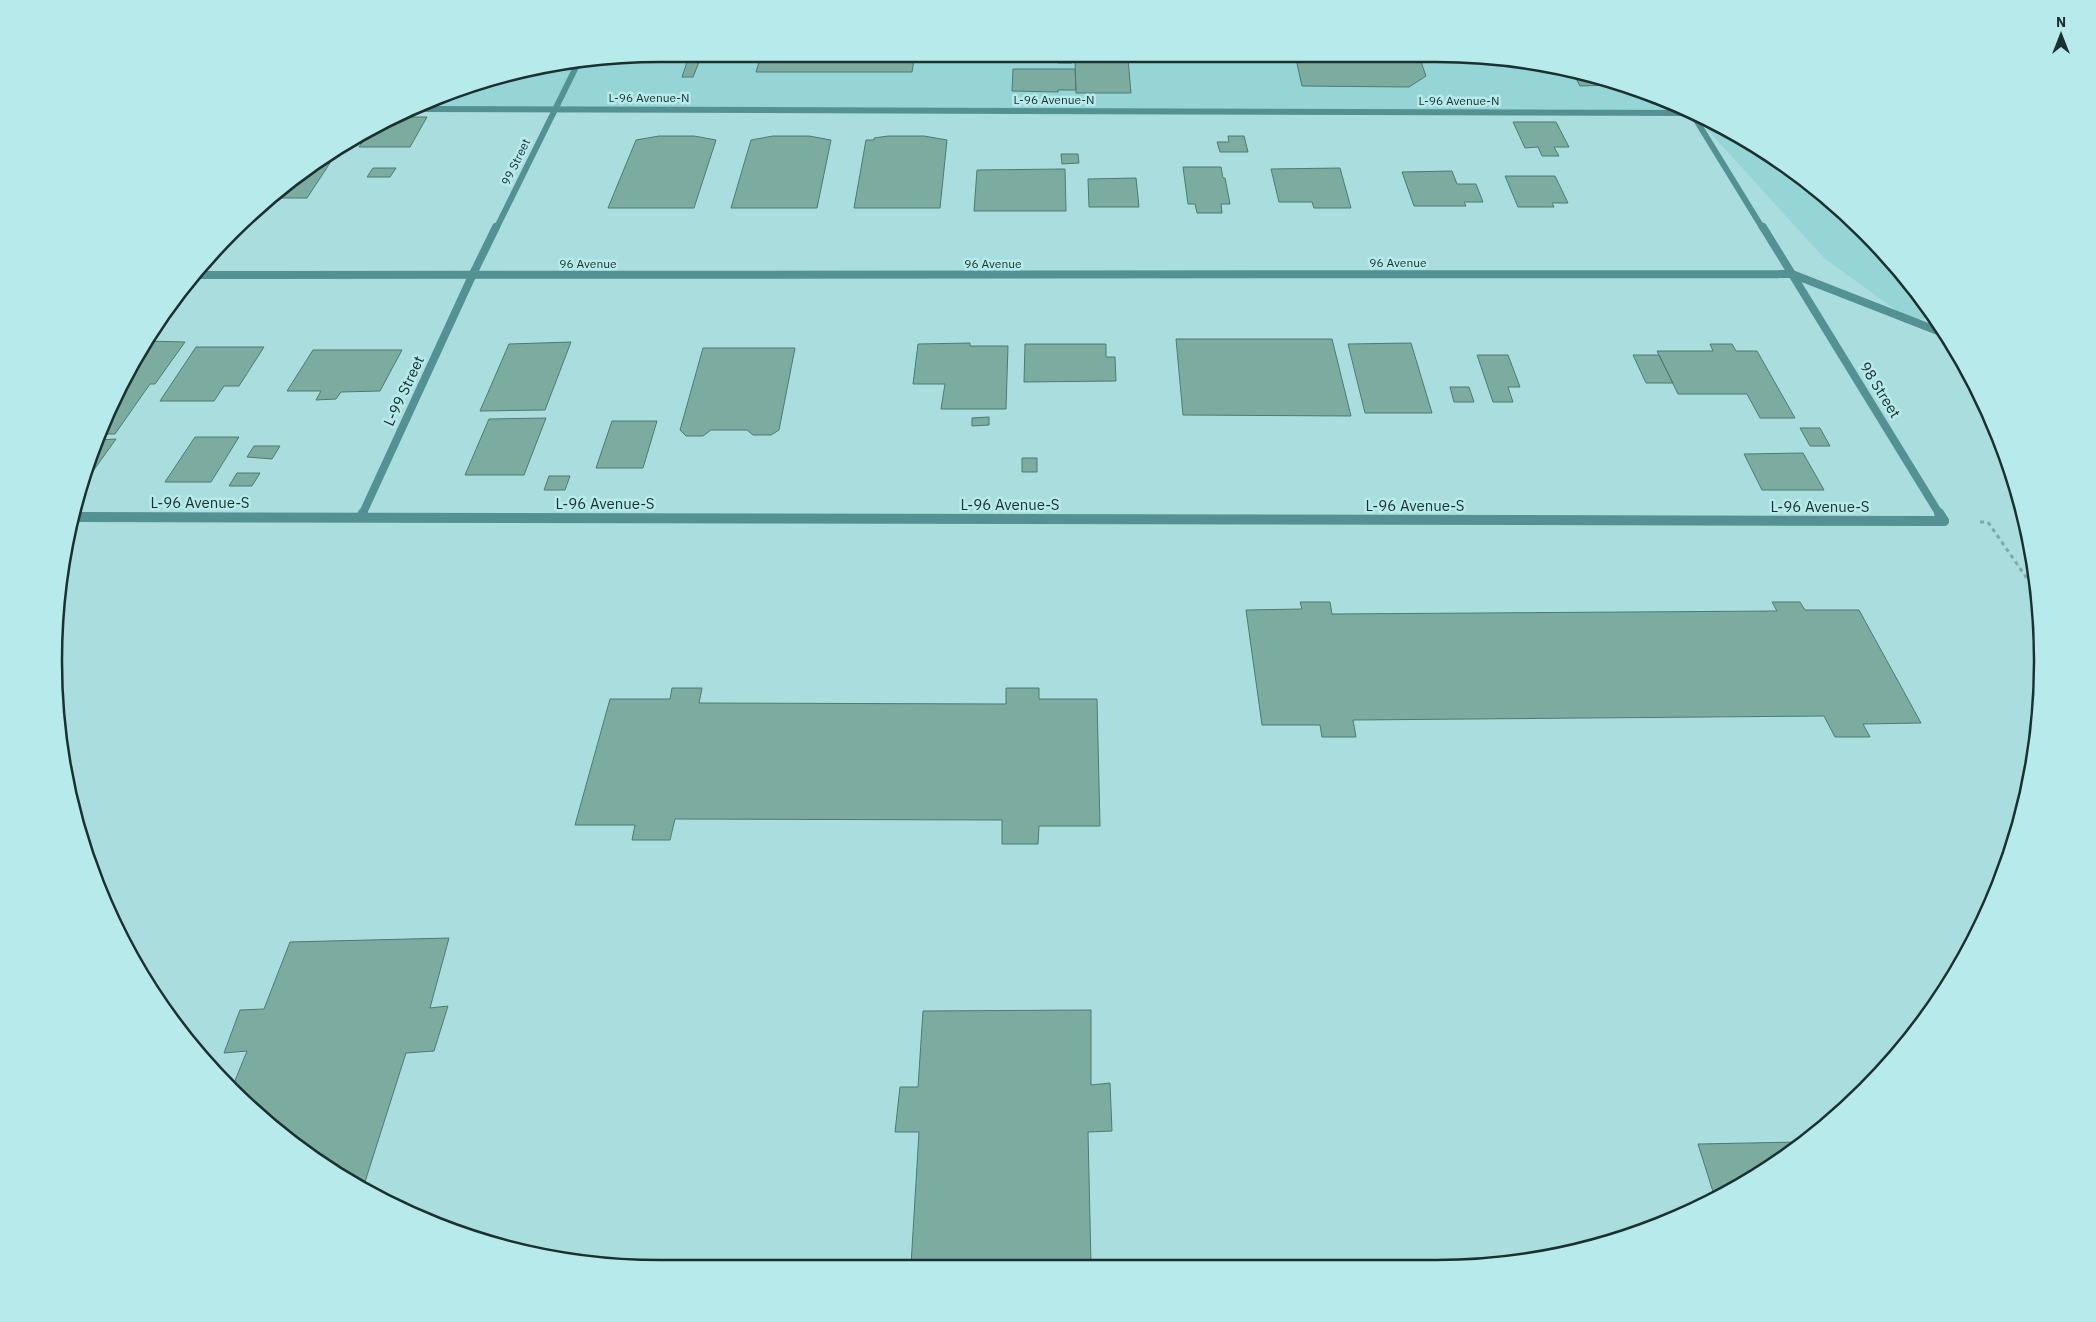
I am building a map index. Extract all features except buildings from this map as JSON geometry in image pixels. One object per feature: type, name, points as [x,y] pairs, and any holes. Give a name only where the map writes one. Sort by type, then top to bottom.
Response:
[{"type":"street","name":"99 Street","points":[[472,276],[575,69]]},
{"type":"street","name":"L-96 Avenue-N","points":[[430,109],[1675,113]]},
{"type":"street","name":"98 Street","points":[[1698,123],[1944,521]]},
{"type":"street","name":"96 Avenue","points":[[204,275],[1792,274]]},
{"type":"street","points":[[1792,274],[1934,329]]},
{"type":"street","name":"L-99 Street","points":[[361,517],[472,276]]},
{"type":"street","name":"L-96 Avenue-S","points":[[80,517],[1944,521]]},
{"type":"path","points":[[1944,521],[1988,522],[2027,579]]},
{"type":"shaded area","points":[[661,62],[1435,62],[1513,68],[1552,74],[1627,94],[1675,113],[430,109],[469,94],[544,74],[622,64]]},
{"type":"shaded area","points":[[1705,127],[1768,163],[1830,211],[1885,266],[1926,319],[1908,319],[1824,258]]}]
